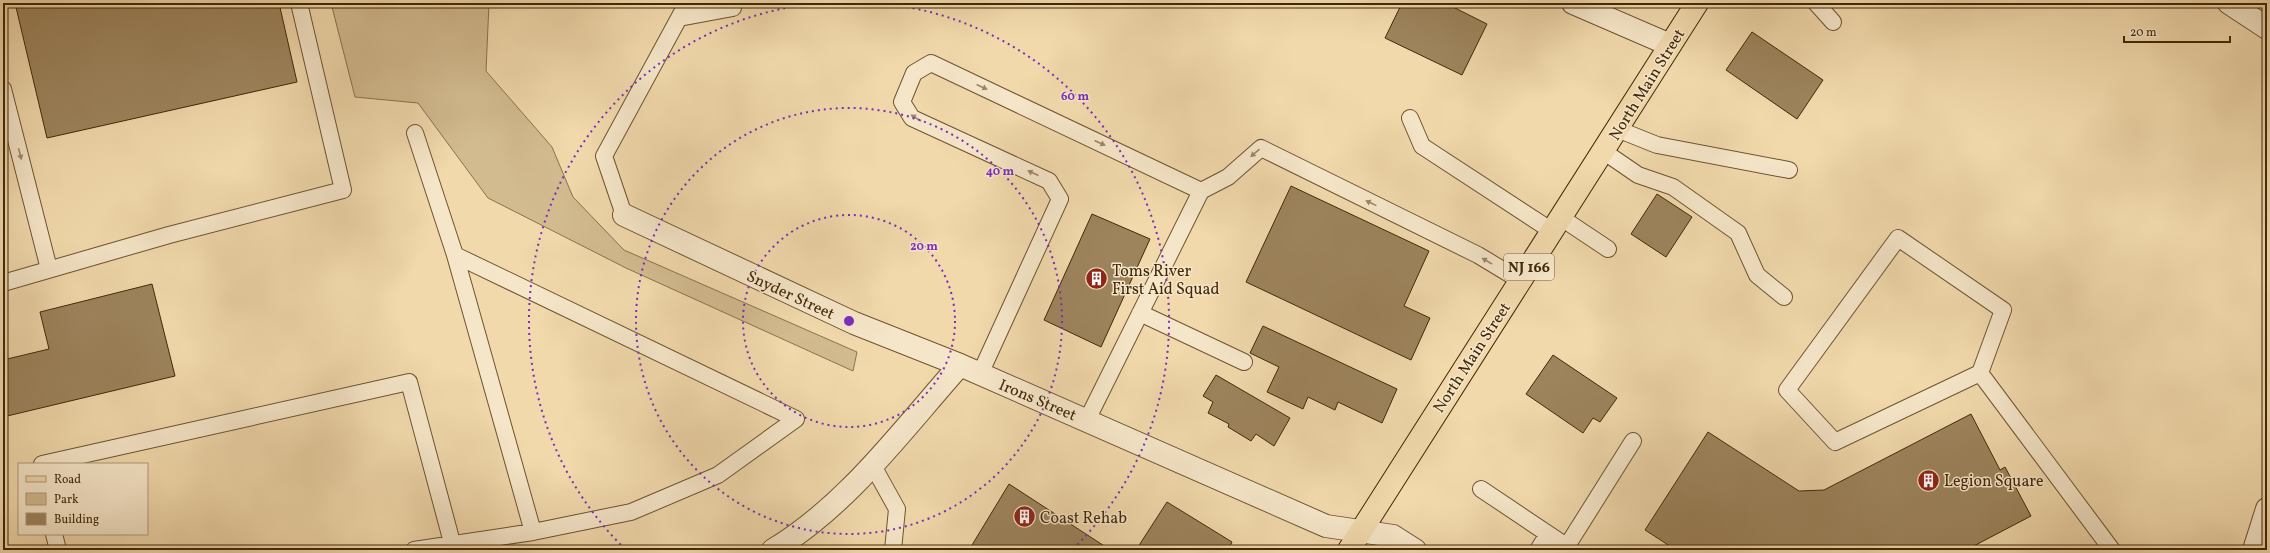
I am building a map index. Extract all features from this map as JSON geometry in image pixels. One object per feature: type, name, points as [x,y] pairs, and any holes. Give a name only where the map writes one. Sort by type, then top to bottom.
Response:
[{"type":"main road","name":"North Main Street","points":[[1349,550],[1697,3]]},
{"type":"street","points":[[1573,3],[1670,45]]},
{"type":"street","points":[[2229,3],[2267,28]]},
{"type":"street","name":"Snyder Street","points":[[624,216],[854,323],[960,365]]},
{"type":"street","points":[[773,550],[818,517],[872,464],[960,365]]},
{"type":"street","name":"Irons Street","points":[[960,365],[1326,526],[1393,536],[1415,550]]},
{"type":"street","points":[[2260,547],[2267,510]]},
{"type":"lane","points":[[3,283],[169,235],[343,190],[299,3]]},
{"type":"lane","points":[[1816,3],[1832,22]]},
{"type":"lane","points":[[624,216],[604,156],[682,11],[733,8]]},
{"type":"lane","points":[[980,374],[1060,199],[1049,180],[912,118],[902,102],[914,74],[931,63],[1201,191]]},
{"type":"lane","points":[[3,89],[49,269]]},
{"type":"lane","points":[[1410,118],[1422,146],[1556,224],[1608,249]]},
{"type":"lane","points":[[1617,129],[1657,145],[1789,170]]},
{"type":"lane","points":[[415,133],[455,255],[533,532]]},
{"type":"lane","points":[[1087,420],[1201,191],[1228,177],[1261,148],[1478,255],[1521,281]]},
{"type":"lane","points":[[1603,151],[1638,175],[1673,187],[1738,233],[1757,275],[1784,297]]},
{"type":"lane","points":[[1898,238],[2003,310],[1980,373],[1835,442],[1788,390],[1898,238]]},
{"type":"lane","points":[[414,550],[454,547],[533,532],[638,509],[718,475],[796,419],[455,255]]},
{"type":"lane","points":[[1140,313],[1244,362]]},
{"type":"lane","points":[[1980,373],[2112,550]]},
{"type":"lane","points":[[46,463],[409,382],[454,547]]},
{"type":"lane","points":[[1481,489],[1570,548],[1633,441]]},
{"type":"lane","points":[[872,464],[897,509],[893,550]]},
{"type":"lane","points":[[1538,550],[1548,534]]},
{"type":"lane","points":[[54,535],[58,550]]},
{"type":"green space","points":[[331,3],[489,3],[486,71],[552,147],[573,197],[624,250],[857,352],[853,371],[626,268],[488,198],[418,103],[355,97]]},
{"type":"building","points":[[15,3],[279,3],[297,82],[47,138]]},
{"type":"building","points":[[1402,3],[1445,3],[1487,24],[1462,75],[1385,38]]},
{"type":"building","points":[[1752,32],[1823,80],[1797,119],[1726,70]]},
{"type":"building","points":[[1291,186],[1429,251],[1404,306],[1430,318],[1411,360],[1246,282]]},
{"type":"building","points":[[1657,194],[1692,217],[1666,257],[1631,234]]},
{"type":"building","name":"Toms River First Aid Squad","points":[[1092,214],[1150,239],[1101,347],[1044,320]]},
{"type":"building","points":[[152,284],[175,376],[3,417],[3,360],[49,349],[40,312]]},
{"type":"building","points":[[1263,326],[1397,389],[1382,423],[1338,402],[1335,410],[1308,397],[1303,409],[1267,392],[1279,367],[1250,353]]},
{"type":"building","points":[[1553,355],[1617,398],[1600,422],[1593,418],[1583,433],[1526,394]]},
{"type":"building","points":[[1216,375],[1290,418],[1274,446],[1256,434],[1251,441],[1228,427],[1229,424],[1208,413],[1213,402],[1203,396]]},
{"type":"building","name":"Legion Square","points":[[1971,414],[2000,470],[2005,467],[2031,516],[1966,550],[1676,550],[1645,530],[1708,432],[1799,491],[1824,490]]},
{"type":"building","name":"Coast Rehab","points":[[1009,484],[1109,549],[969,550]]},
{"type":"building","points":[[1167,502],[1232,542],[1228,550],[1136,550]]},
{"type":"place","name":"Toms River First Aid Squad","points":[[1097,279]]},
{"type":"place","name":"Legion Square","points":[[1928,480]]},
{"type":"place","name":"Coast Rehab","points":[[1024,517]]}]
